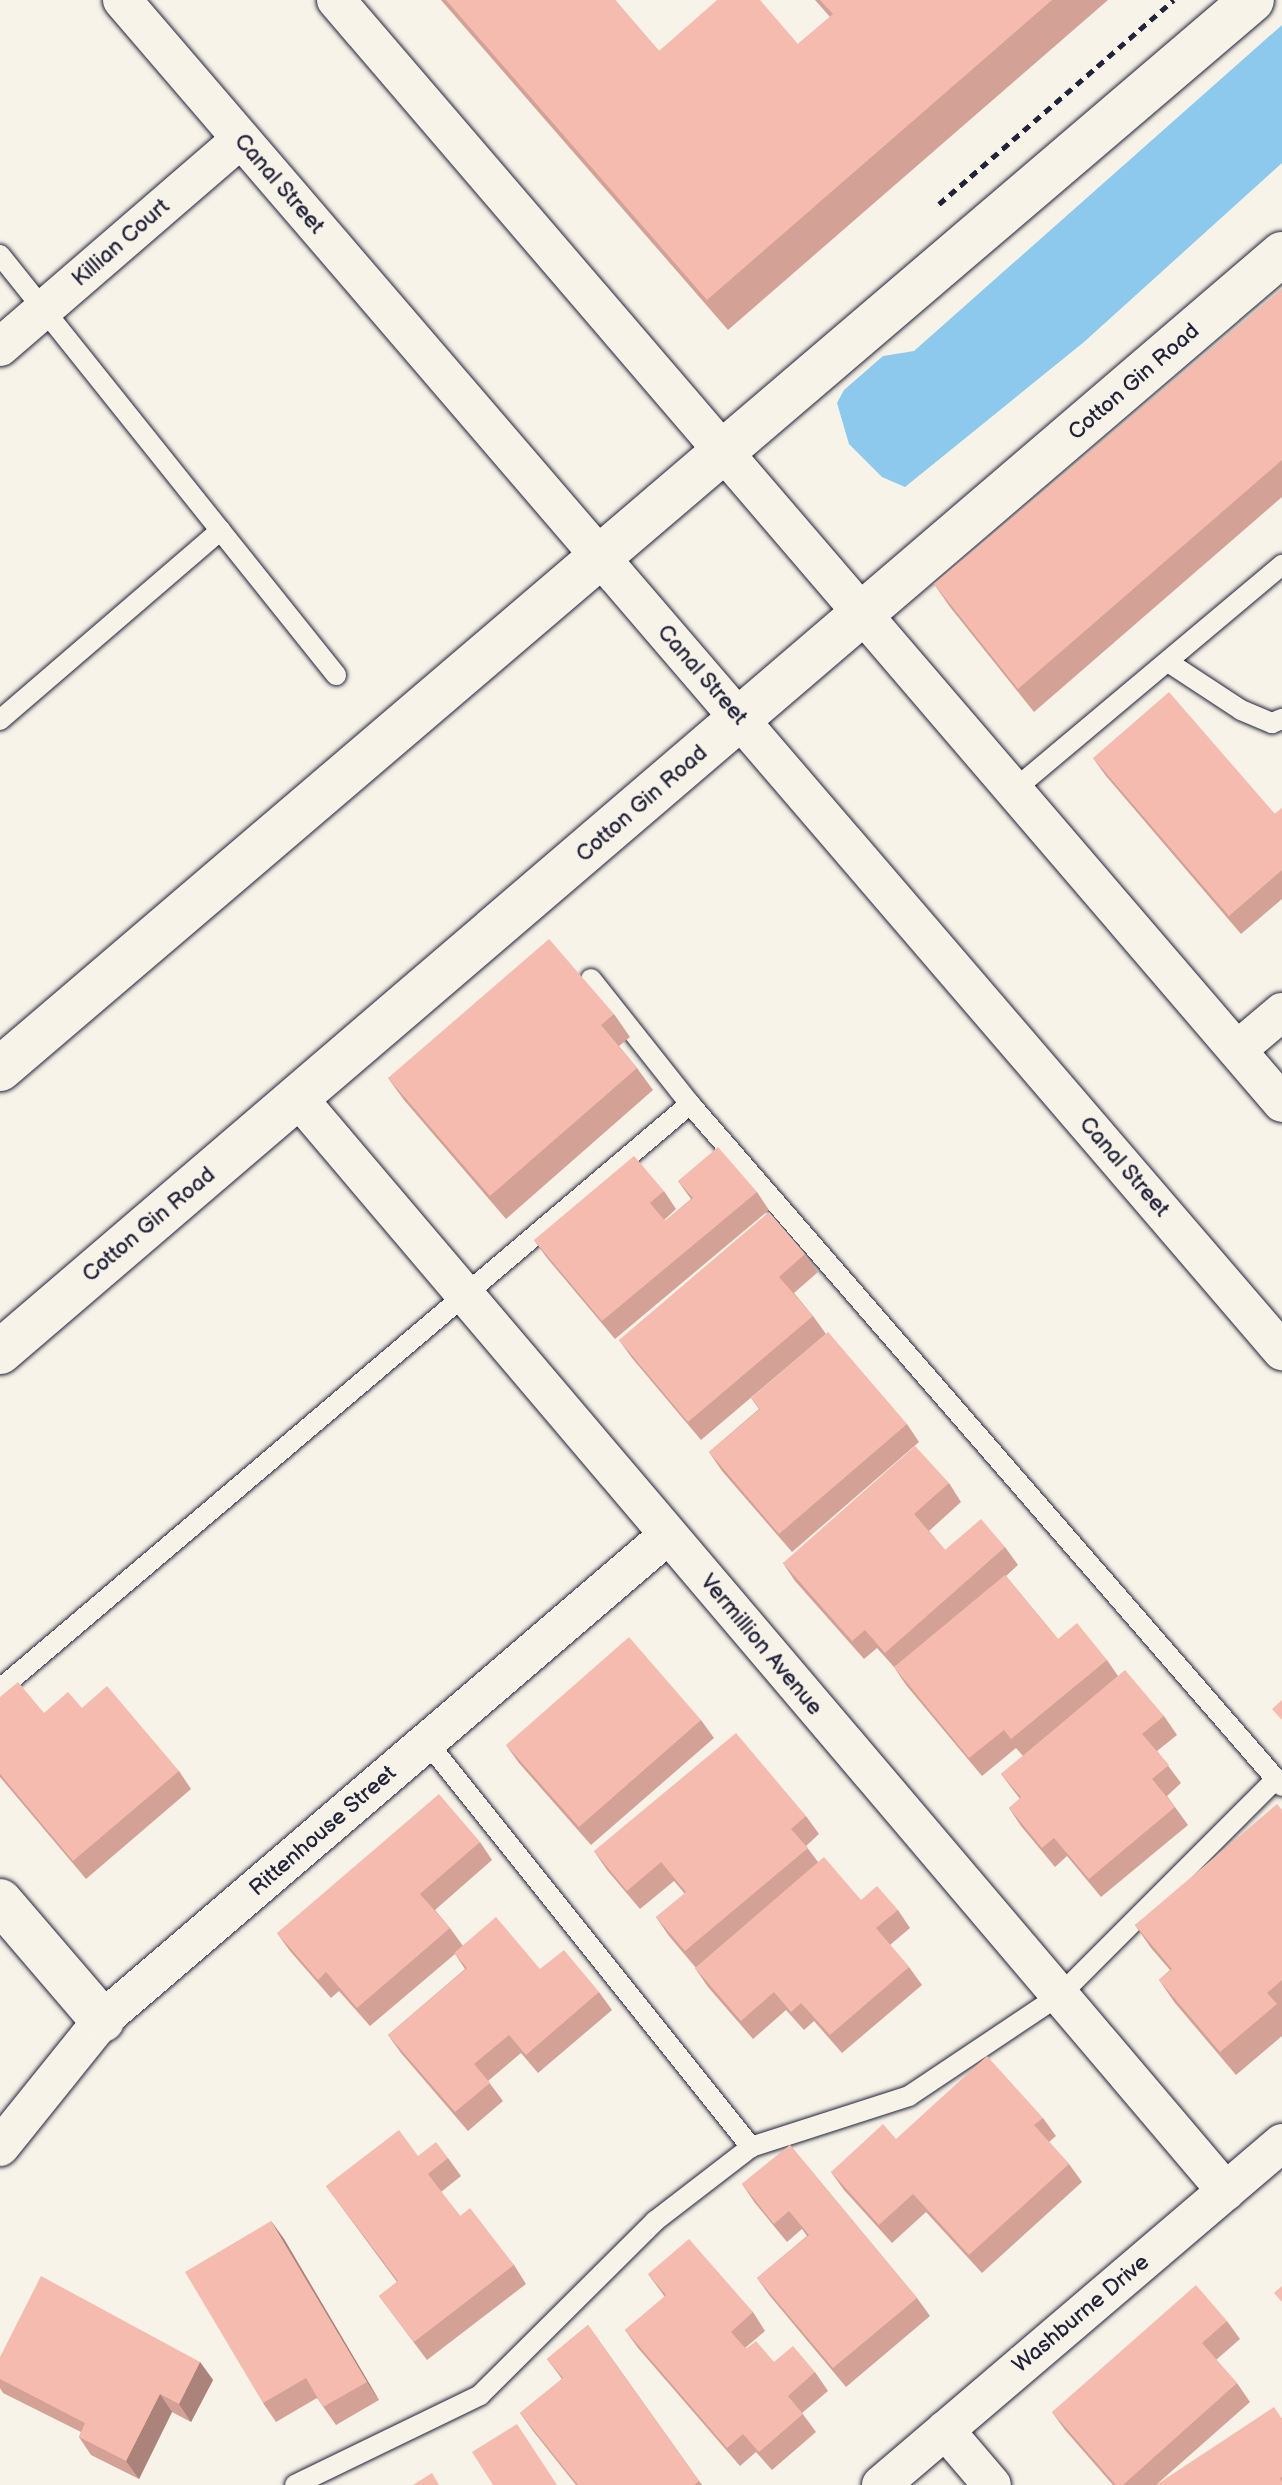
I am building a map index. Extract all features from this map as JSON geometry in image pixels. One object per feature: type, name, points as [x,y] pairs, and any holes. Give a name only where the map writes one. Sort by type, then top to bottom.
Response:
[{"type":"street","name":"Canal Street","points":[[122,0],[1282,1351]]},
{"type":"street","points":[[336,0],[722,454],[1015,789],[1282,1103]]},
{"type":"street","points":[[0,1069],[1252,0]]},
{"type":"street","name":"Killian Court","points":[[0,347],[241,139]]},
{"type":"street","name":"Cotton Gin Road","points":[[0,1352],[1282,254]]},
{"type":"street","points":[[1237,1050],[1282,1012]]},
{"type":"street","name":"Vermillion Avenue","points":[[298,1098],[1226,2191]]},
{"type":"street","name":"Rittenhouse Street","points":[[0,2147],[102,2020],[668,1535]]},
{"type":"street","points":[[0,1901],[102,2020]]},
{"type":"street","name":"Washburne Drive","points":[[881,2485],[1282,2143]]},
{"type":"street","points":[[945,2430],[992,2485]]},
{"type":"lane","points":[[0,255],[336,675]]},
{"type":"lane","points":[[0,720],[221,530]]},
{"type":"lane","points":[[1015,789],[1282,565]]},
{"type":"lane","points":[[1168,662],[1241,710],[1272,723],[1282,719]]},
{"type":"lane","points":[[295,2485],[480,2395],[655,2221],[751,2147],[909,2096],[1060,1995],[1279,1782],[690,1104],[591,979]]},
{"type":"lane","points":[[0,1689],[690,1104]]},
{"type":"lane","points":[[427,1742],[751,2147]]},
{"type":"path","points":[[934,208],[1174,0]]},
{"type":"water","points":[[1282,25],[1282,163],[1084,342],[905,487],[882,477],[849,444],[837,403],[844,390],[883,356],[914,351]]},
{"type":"building","points":[[446,0],[615,0],[659,51],[717,0],[760,0],[798,44],[833,14],[820,0],[1052,0],[707,300]]},
{"type":"building","points":[[1282,289],[1282,460],[1018,689],[934,584]]},
{"type":"building","points":[[1169,692],[1275,814],[1282,808],[1282,870],[1229,916],[1093,758]]},
{"type":"building","points":[[549,939],[614,1014],[601,1025],[637,1068],[490,1196],[388,1078]]},
{"type":"building","points":[[718,1147],[757,1192],[602,1321],[534,1240],[634,1156],[664,1191],[650,1203],[665,1221],[693,1198],[678,1181]]},
{"type":"building","points":[[769,1212],[805,1254],[779,1277],[813,1316],[688,1422],[619,1340]]},
{"type":"building","points":[[828,1332],[907,1424],[779,1534],[709,1452],[760,1409],[751,1398]]},
{"type":"building","points":[[915,1446],[949,1483],[914,1514],[945,1550],[981,1519],[1005,1547],[885,1653],[865,1630],[852,1641],[783,1563]]},
{"type":"building","points":[[1005,1575],[1058,1639],[1077,1623],[1107,1660],[1011,1739],[1004,1730],[969,1758],[894,1667]]},
{"type":"building","points":[[629,1637],[701,1720],[579,1827],[506,1745]]},
{"type":"building","points":[[1125,1670],[1164,1716],[1142,1734],[1169,1765],[1152,1779],[1175,1807],[1089,1879],[1054,1838],[1042,1848],[1009,1808],[1021,1797],[1001,1774]]},
{"type":"building","points":[[18,1682],[44,1713],[68,1692],[82,1708],[107,1686],[179,1771],[73,1861],[0,1774],[0,1697]]},
{"type":"building","points":[[1282,1700],[1282,1720],[1272,1709]]},
{"type":"building","points":[[736,1733],[806,1816],[791,1829],[808,1848],[685,1951],[656,1917],[686,1892],[661,1862],[627,1891],[594,1851]]},
{"type":"building","points":[[439,1794],[480,1842],[420,1894],[450,1928],[357,2008],[326,1972],[318,1980],[277,1933]]},
{"type":"building","points":[[1277,1804],[1282,1810],[1282,1980],[1267,1993],[1277,2004],[1220,2052],[1159,1980],[1172,1969],[1135,1925]]},
{"type":"building","points":[[824,1857],[861,1900],[877,1886],[898,1910],[876,1928],[909,1967],[830,2035],[801,2003],[791,2012],[774,1992],[741,2021],[695,1968]]},
{"type":"building","points":[[496,1917],[540,1969],[564,1950],[599,1992],[526,2055],[509,2035],[474,2064],[490,2083],[455,2112],[388,2035],[467,1968],[454,1953]]},
{"type":"building","points":[[987,2056],[1043,2118],[1034,2125],[1069,2164],[969,2255],[913,2194],[879,2225],[831,2172],[883,2124],[896,2139]]},
{"type":"building","points":[[399,2130],[418,2156],[436,2142],[448,2158],[428,2174],[460,2216],[470,2208],[514,2265],[414,2342],[379,2296],[398,2281],[326,2186]]},
{"type":"building","points":[[790,2145],[917,2298],[833,2368],[757,2278],[809,2235],[789,2211],[774,2224],[742,2184]]},
{"type":"building","points":[[271,2221],[367,2382],[323,2407],[306,2378],[263,2403],[185,2272]]},
{"type":"building","points":[[689,2239],[753,2312],[731,2332],[746,2349],[756,2341],[774,2362],[793,2346],[815,2372],[788,2396],[803,2414],[759,2452],[743,2434],[727,2448],[625,2330],[666,2295],[648,2274]]},
{"type":"building","points":[[41,2276],[200,2362],[179,2404],[160,2394],[126,2461],[79,2437],[85,2423],[0,2379],[0,2357]]},
{"type":"building","points":[[1196,2285],[1227,2321],[1202,2343],[1237,2383],[1123,2485],[1116,2485],[1052,2412]]},
{"type":"building","points":[[1282,2286],[1282,2302],[1274,2293]]},
{"type":"building","points":[[588,2325],[699,2481],[694,2485],[578,2485],[520,2413],[563,2378],[547,2359]]},
{"type":"building","points":[[1274,2407],[1282,2419],[1282,2485],[1156,2485]]},
{"type":"building","points":[[517,2424],[557,2485],[493,2485],[472,2452]]},
{"type":"building","points":[[432,2473],[439,2485],[413,2485]]}]
